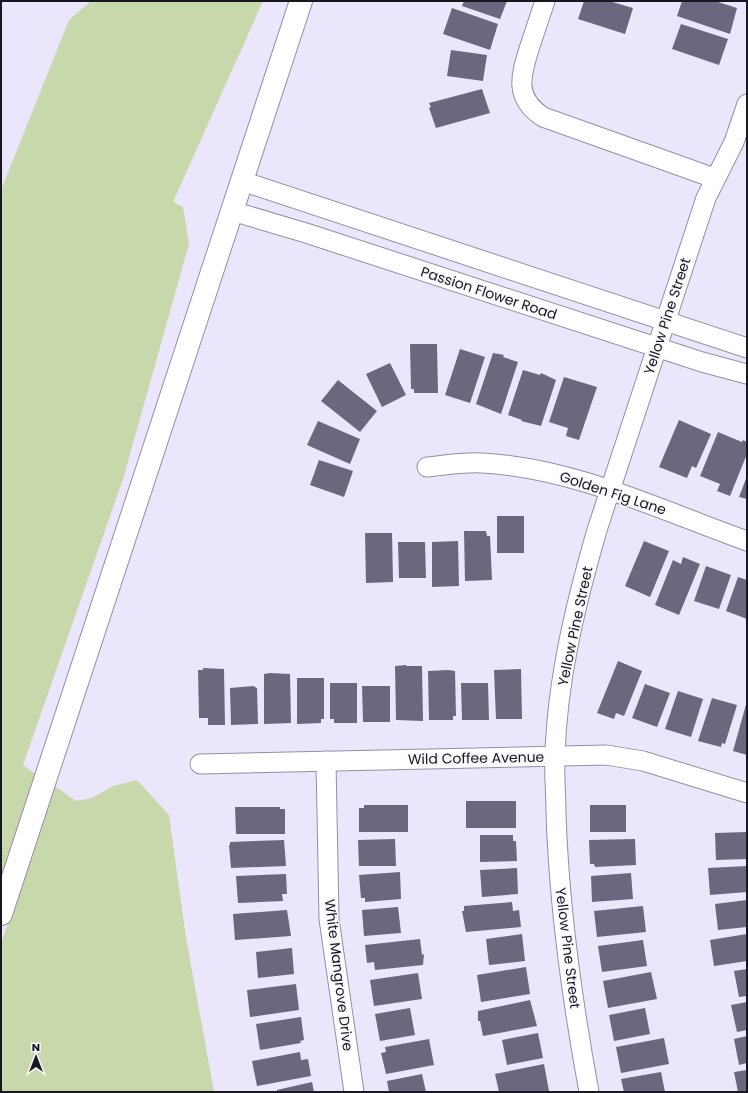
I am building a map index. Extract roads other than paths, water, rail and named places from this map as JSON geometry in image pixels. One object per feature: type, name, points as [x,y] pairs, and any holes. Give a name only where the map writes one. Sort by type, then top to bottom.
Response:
[{"type":"main road","points":[[1,914],[301,1]]},
{"type":"street","points":[[545,1],[521,76],[527,104],[543,117],[714,178]]},
{"type":"street","name":"Yellow Pine Street","points":[[589,1092],[567,960],[558,864],[555,756],[561,695],[573,623],[587,563],[706,198],[714,178],[734,142],[747,104]]},
{"type":"street","name":"Passion Flower Road","points":[[242,181],[747,348]]},
{"type":"street","name":"Passion Flower Road","points":[[232,211],[306,233],[722,369],[747,374]]},
{"type":"street","name":"Golden Fig Lane","points":[[427,467],[465,463],[495,464],[569,476],[652,504],[747,541]]},
{"type":"street","name":"Wild Coffee Avenue","points":[[200,764],[606,755],[643,761],[747,793]]},
{"type":"street","name":"White Mangrove Drive","points":[[326,761],[329,919],[354,1092]]}]
